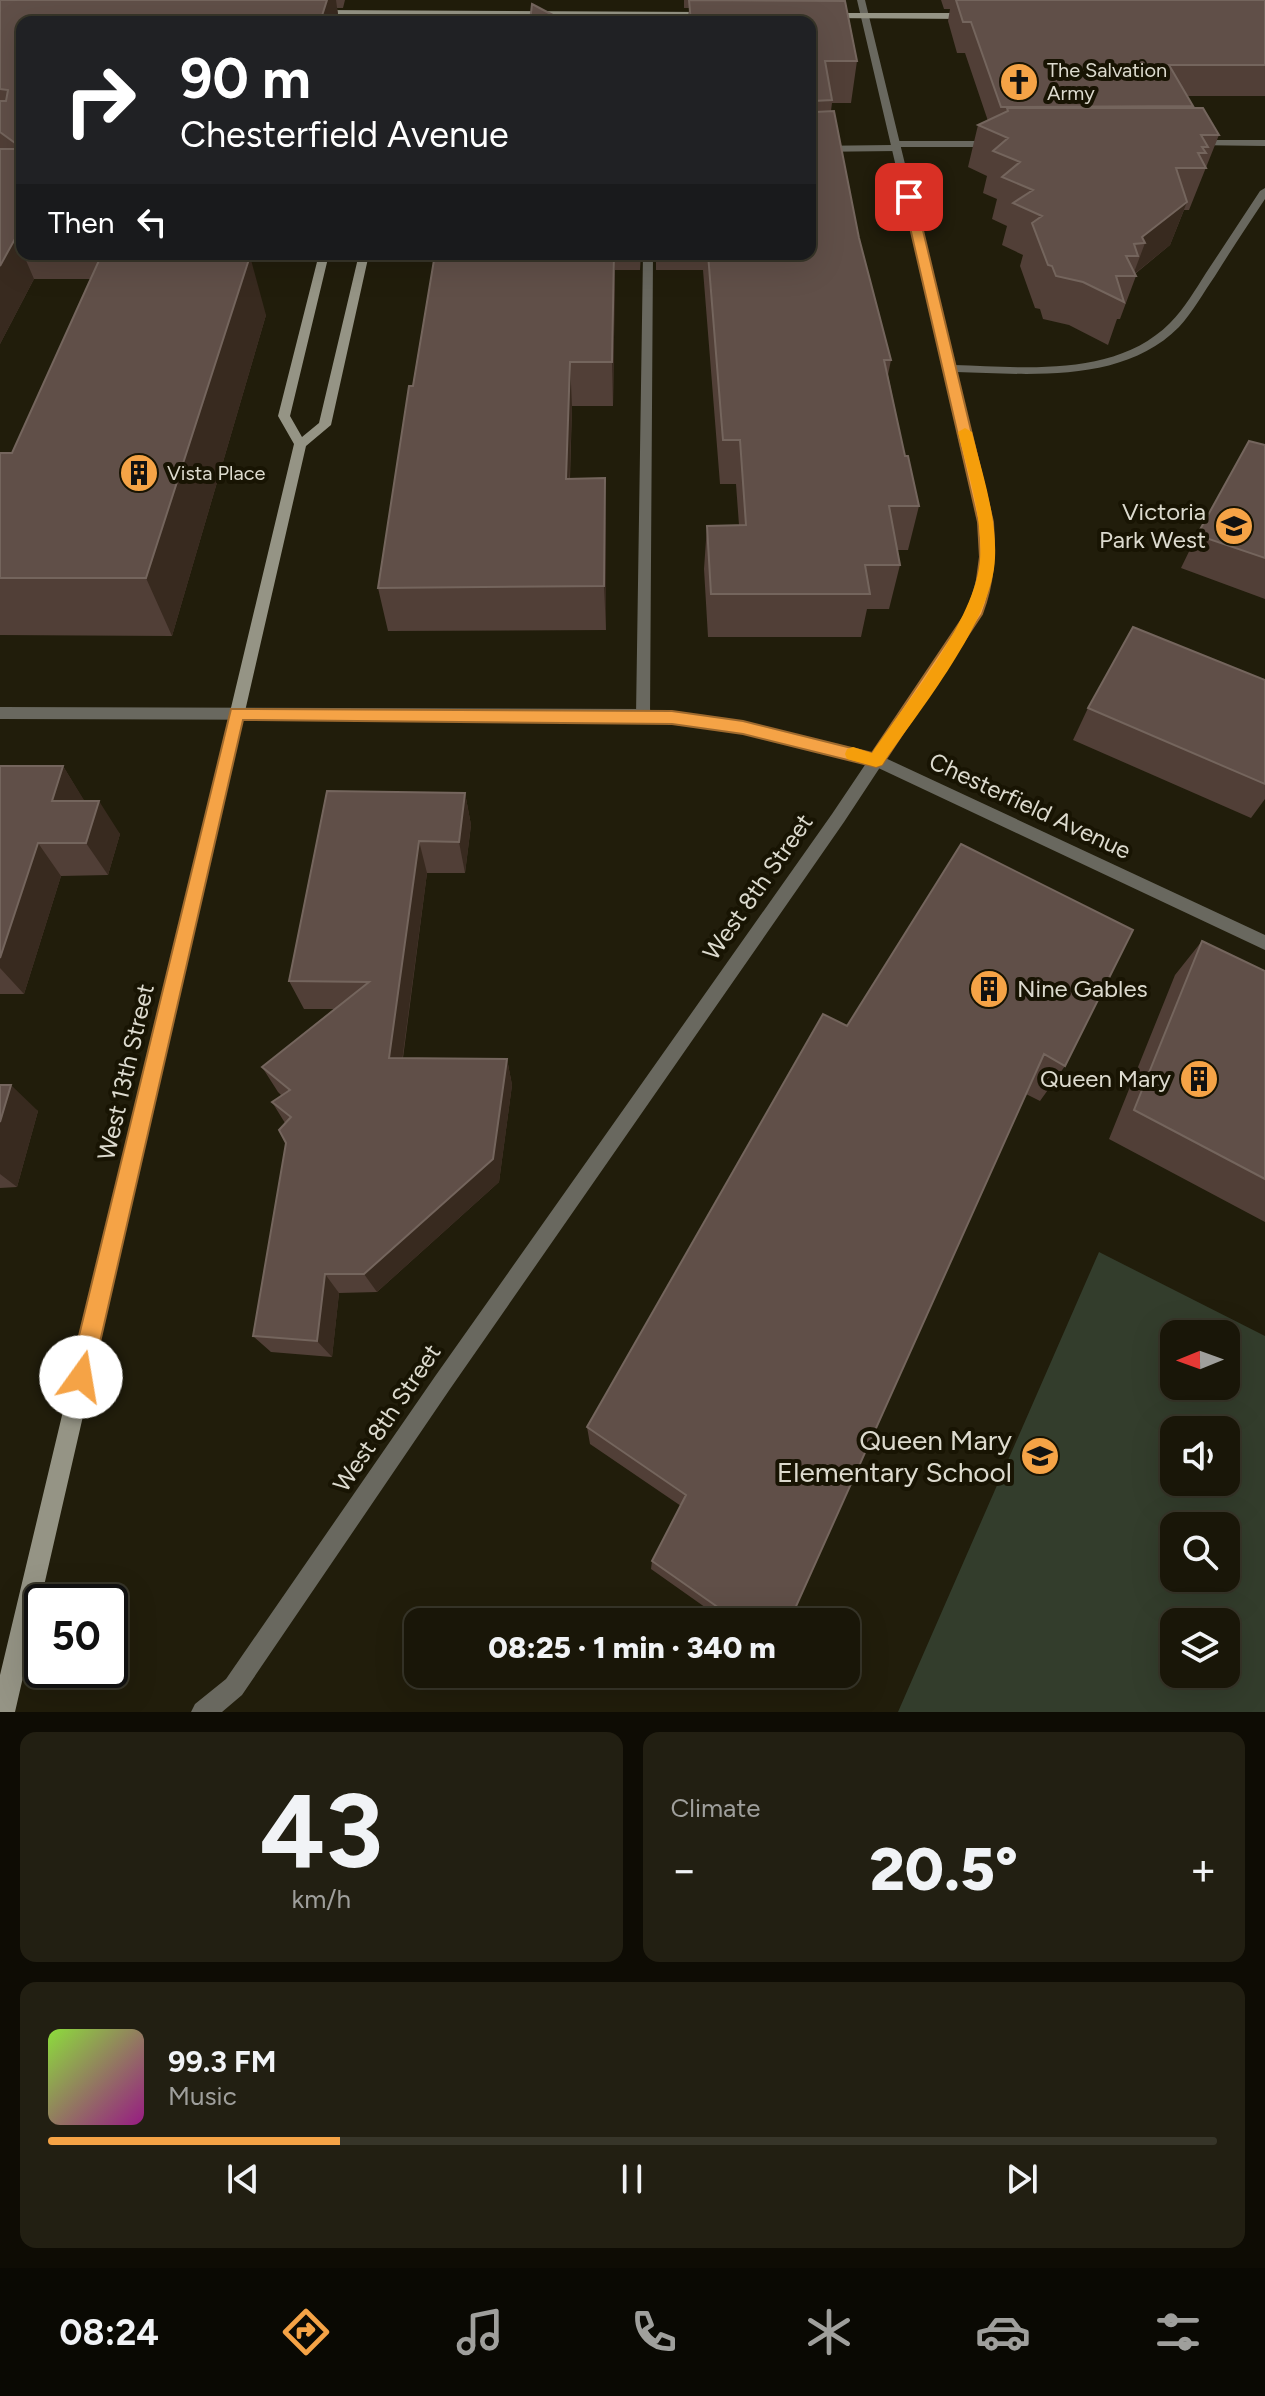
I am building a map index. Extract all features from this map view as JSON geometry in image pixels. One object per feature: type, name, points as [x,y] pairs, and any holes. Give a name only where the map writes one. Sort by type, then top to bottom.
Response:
[{"type":"main road","points":[[389,16],[403,0]]},
{"type":"main road","points":[[315,13],[370,16]]},
{"type":"main road","points":[[682,16],[712,15]]},
{"type":"main road","points":[[818,16],[977,16]]},
{"type":"main road","points":[[323,260],[284,416],[300,444],[325,425],[363,260]]},
{"type":"main road","name":"West 13th Street","points":[[3,1712],[300,444]]},
{"type":"street","name":"West 8th Street","points":[[203,1712],[234,1687],[974,614],[984,587],[988,557],[986,522],[861,0]]},
{"type":"street","points":[[1178,143],[1265,143]]},
{"type":"street","points":[[816,149],[1005,144]]},
{"type":"street","points":[[951,368],[1082,366],[1127,355],[1152,344],[1170,330],[1191,304],[1265,191]]},
{"type":"street","points":[[643,715],[648,260]]},
{"type":"street","name":"Chesterfield Avenue","points":[[0,713],[643,715],[743,727],[876,760],[1265,943]]},
{"type":"green space","points":[[1099,1252],[1233,1320],[1160,1320],[1160,1400],[1240,1400],[1240,1323],[1265,1336],[1265,1712],[898,1712]]},
{"type":"building","points":[[0,0],[327,0],[322,16],[16,16],[16,144],[0,132],[0,101],[6,101],[8,90],[0,89]]},
{"type":"building","points":[[689,0],[845,1],[857,61],[825,61],[832,100],[816,101],[816,16],[690,16]]},
{"type":"building","points":[[956,0],[1265,0],[1265,65],[1169,65],[1193,106],[1001,107],[971,22],[963,22]]},
{"type":"building","points":[[532,4],[555,16],[531,16]]},
{"type":"building","points":[[1007,108],[1203,108],[1219,135],[1201,135],[1208,147],[1202,147],[1206,153],[1198,153],[1206,168],[1176,168],[1187,202],[1142,237],[1145,243],[1134,244],[1138,256],[1126,256],[1136,276],[1116,276],[1124,302],[1083,282],[1056,276],[1052,266],[1048,265],[1032,223],[1042,216],[1013,203],[1033,190],[1002,177],[1020,162],[993,151],[1008,138],[978,125],[1008,111]]},
{"type":"building","points":[[834,111],[859,238],[891,360],[884,360],[919,506],[889,506],[900,565],[865,565],[870,594],[711,594],[707,526],[746,525],[740,440],[723,440],[708,260],[816,260],[816,112]]},
{"type":"building","points":[[0,149],[16,149],[16,237],[0,266]]},
{"type":"building","name":"Vista Place","points":[[99,260],[249,260],[146,578],[0,578],[0,453],[12,453]]},
{"type":"building","points":[[434,260],[614,260],[612,362],[570,362],[566,479],[605,478],[604,586],[378,588],[409,386],[413,386]]},
{"type":"building","points":[[1249,441],[1265,445],[1265,558],[1197,535]]},
{"type":"building","points":[[1133,627],[1265,680],[1265,784],[1088,708]]},
{"type":"building","points":[[0,766],[63,766],[52,801],[99,801],[86,843],[38,843],[0,958]]},
{"type":"building","points":[[327,791],[465,793],[459,842],[419,841],[389,1058],[507,1059],[493,1159],[364,1274],[325,1274],[317,1341],[253,1336],[286,1143],[279,1130],[291,1117],[272,1102],[290,1090],[262,1067],[369,982],[289,981]]},
{"type":"building","points":[[961,844],[1133,930],[1065,1066],[1044,1054],[795,1608],[719,1608],[652,1561],[686,1495],[587,1427],[823,1014],[847,1026]]},
{"type":"building","name":"Queen Mary","points":[[1202,941],[1265,971],[1265,1179],[1134,1110]]},
{"type":"building","points":[[0,1085],[11,1085],[0,1122]]},
{"type":"slow traffic","points":[[853,754],[876,760],[974,614],[984,587],[988,557],[986,522],[965,432]]},
{"type":"place","name":"The Salvation Army","points":[[1019,82]]},
{"type":"place","name":"Vista Place","points":[[139,473]]},
{"type":"place","name":"Victoria Park West","points":[[1234,526]]},
{"type":"place","name":"Nine Gables","points":[[989,989]]},
{"type":"place","name":"Queen Mary","points":[[1199,1079]]},
{"type":"place","name":"Queen Mary Elementary School","points":[[1040,1456]]},
{"type":"route","points":[[81,1377],[237,714],[672,717],[743,727],[876,760],[974,614],[984,587],[988,557],[986,522],[909,197]]}]
